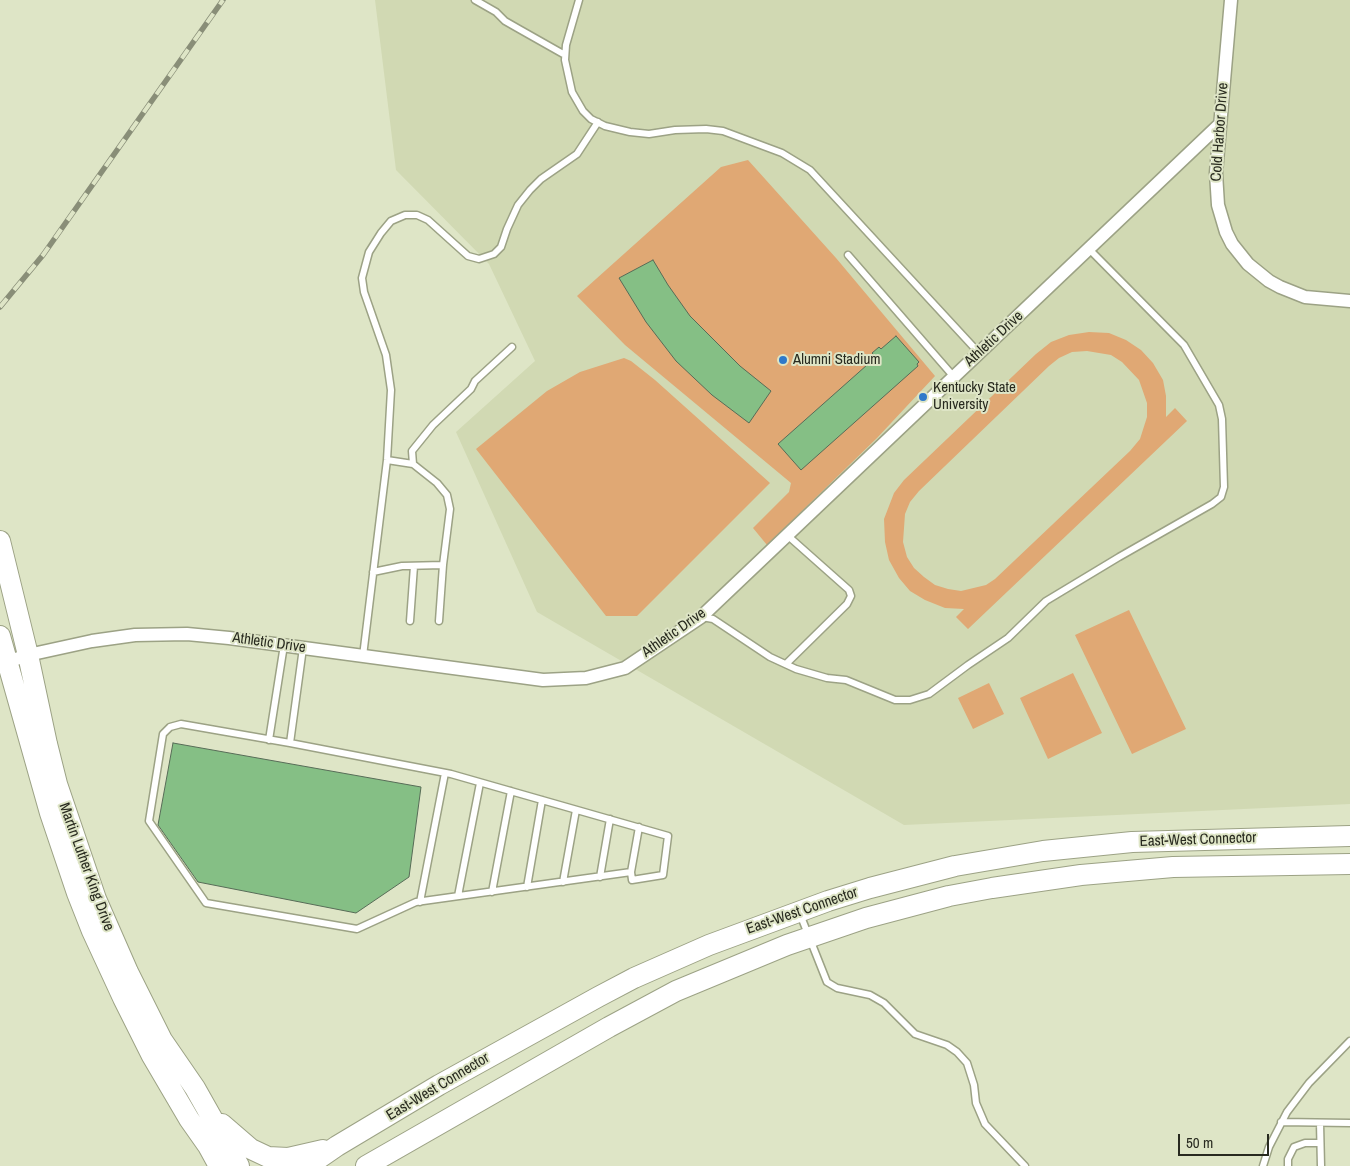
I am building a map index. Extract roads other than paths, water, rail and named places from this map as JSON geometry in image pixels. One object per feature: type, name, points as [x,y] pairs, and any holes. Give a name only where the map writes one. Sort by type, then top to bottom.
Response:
[{"type":"main road","name":"Martin Luther King Drive","points":[[0,541],[57,784],[96,899],[128,972],[158,1031],[209,1112],[239,1166]]},
{"type":"main road","name":"Martin Luther King Drive","points":[[0,636],[50,813],[86,916],[152,1056],[219,1166]]},
{"type":"main road","name":"East-West Connector","points":[[308,1166],[337,1146],[496,1052],[620,986],[709,945],[798,911],[870,888],[912,876],[1043,851],[1149,841],[1350,836]]},
{"type":"main road","name":"East-West Connector","points":[[366,1166],[642,1009],[727,969],[808,937],[907,907],[1036,880],[1172,867],[1350,864]]},
{"type":"main road","points":[[209,1112],[243,1143],[259,1154],[268,1157],[298,1157],[337,1146]]},
{"type":"main road","points":[[189,1119],[202,1166]]},
{"type":"street","name":"Cold Harbor Drive","points":[[1231,0],[1216,173],[1218,205],[1226,232],[1240,255],[1269,281],[1293,293],[1319,299],[1350,301]]},
{"type":"street","name":"Athletic Drive","points":[[6,662],[28,655],[92,641],[135,636],[187,634],[284,645],[543,680],[586,678],[625,668],[701,617],[1219,125]]},
{"type":"lane","points":[[475,0],[496,12],[505,21],[566,55]]},
{"type":"lane","points":[[579,0],[566,45],[566,55],[572,92],[583,111],[591,119],[619,130],[648,134],[676,130],[706,129],[723,131],[782,153],[810,170],[979,353]]},
{"type":"lane","points":[[363,656],[387,460],[390,390],[386,355],[364,292],[362,278],[364,264],[371,247],[392,222],[405,215],[417,215],[428,220],[468,256],[479,259],[494,254],[501,247],[518,205],[541,179],[577,154],[598,122]]},
{"type":"lane","points":[[701,617],[713,619],[754,647],[786,664],[827,678],[846,680],[895,700],[910,700],[929,694],[1008,638],[1046,601],[1221,497],[1224,487],[1222,419],[1219,405],[1184,344],[1089,249]]},
{"type":"lane","points":[[848,255],[954,377]]},
{"type":"lane","points":[[412,464],[412,451],[433,425],[512,347]]},
{"type":"lane","points":[[387,460],[412,464],[437,482],[447,495],[450,509],[439,621]]},
{"type":"lane","points":[[786,664],[847,604],[851,596],[849,590],[787,536]]},
{"type":"lane","points":[[374,572],[402,566],[444,564]]},
{"type":"lane","points":[[410,620],[414,566]]},
{"type":"lane","points":[[269,740],[284,645]]},
{"type":"lane","points":[[290,743],[303,648]]},
{"type":"lane","points":[[631,872],[420,902],[357,929],[206,903],[149,821],[163,734],[170,727],[180,724],[445,773],[639,827],[668,836],[663,875],[632,880],[631,872],[639,827]]},
{"type":"lane","points":[[420,902],[445,773]]},
{"type":"lane","points":[[458,896],[480,783]]},
{"type":"lane","points":[[492,892],[511,791]]},
{"type":"lane","points":[[527,887],[542,800]]},
{"type":"lane","points":[[563,882],[576,810]]},
{"type":"lane","points":[[600,877],[610,819]]},
{"type":"lane","points":[[798,911],[827,982],[838,988],[870,995],[884,1003],[915,1034],[947,1045],[957,1052],[967,1063],[974,1085],[976,1103],[985,1124],[1025,1166]]},
{"type":"lane","points":[[1264,1166],[1269,1147],[1287,1112],[1309,1083],[1350,1040]]},
{"type":"lane","points":[[1281,1122],[1350,1123]]},
{"type":"lane","points":[[1320,1123],[1321,1166]]},
{"type":"lane","points":[[1288,1166],[1288,1159],[1294,1147],[1305,1143],[1320,1143]]},
{"type":"railway","points":[[0,307],[43,255],[223,0]]},
{"type":"place","name":"Alumni Stadium","points":[[783,360]]},
{"type":"place","name":"Kentucky State University","points":[[923,397]]}]
